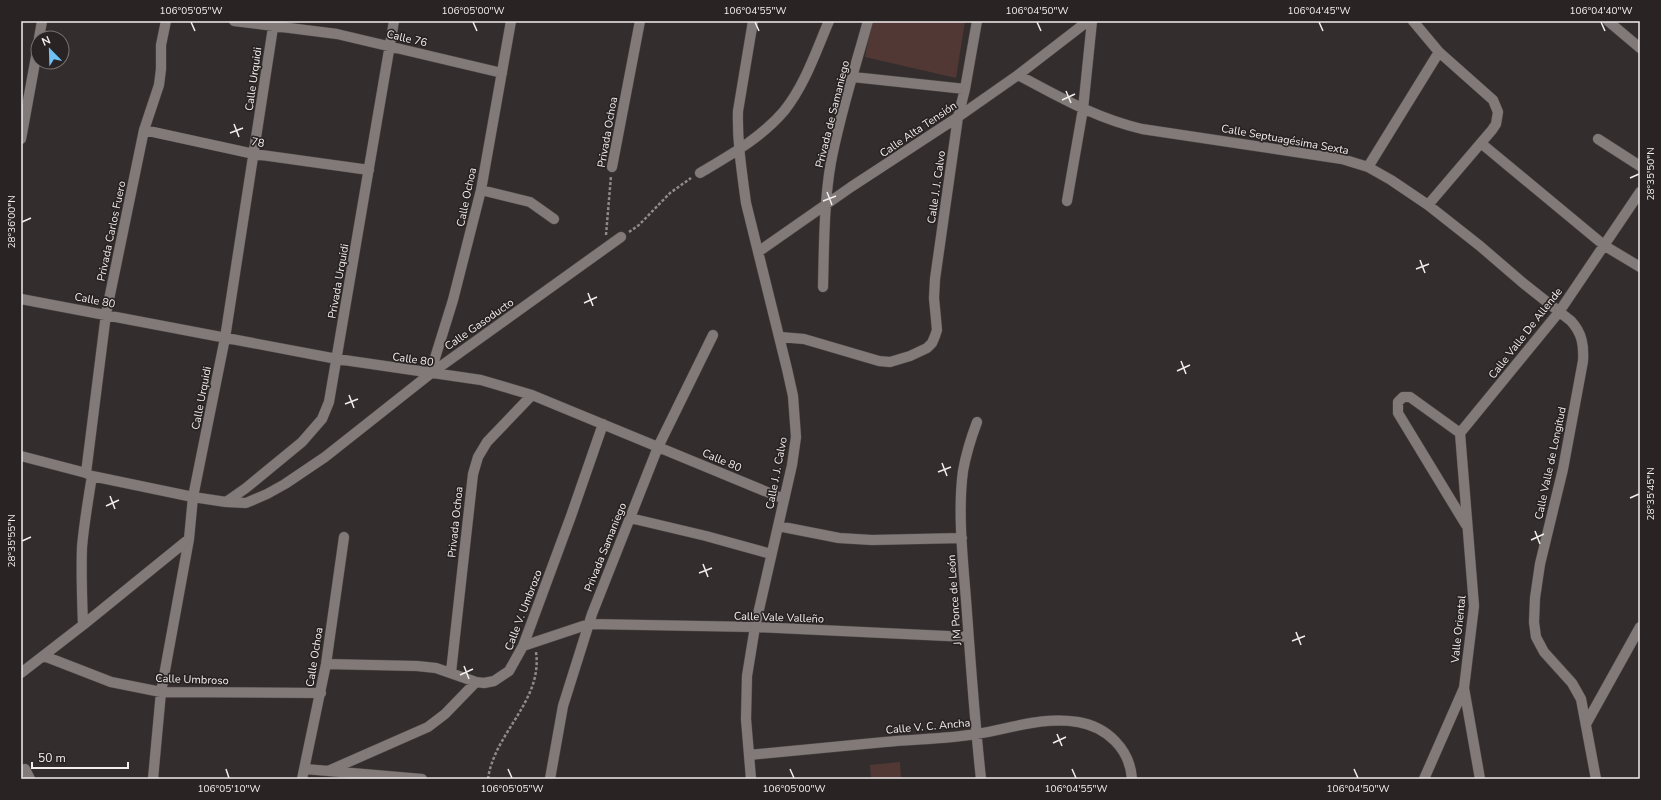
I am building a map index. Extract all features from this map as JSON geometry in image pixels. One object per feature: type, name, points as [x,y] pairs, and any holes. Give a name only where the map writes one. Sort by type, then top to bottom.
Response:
[{"type":"street","name":"Privada Carlos Fuero","points":[[84,625],[82,546],[106,314],[144,130],[159,85],[161,45],[166,21]]},
{"type":"street","name":"Calle 76","points":[[234,21],[273,23],[337,34],[502,73]]},
{"type":"street","name":"Privada Urquidi","points":[[226,502],[270,469],[302,442],[322,419],[329,402],[394,21]]},
{"type":"street","name":"Calle Ochoa","points":[[430,374],[453,300],[481,190],[511,21]]},
{"type":"street","name":"Privada Ochoa","points":[[612,167],[640,21]]},
{"type":"street","name":"Calle J. J. Calvo","points":[[751,779],[748,756],[746,697],[747,676],[755,627],[792,465],[796,437],[793,396],[780,337],[746,203],[740,150],[738,111],[753,21]]},
{"type":"street","points":[[700,173],[740,150],[774,121],[794,97],[829,21]]},
{"type":"street","name":"Privada de Samaniego","points":[[823,286],[827,204],[831,163],[838,130],[868,21]]},
{"type":"street","name":"Calle J. J. Calvo","points":[[780,337],[804,339],[879,361],[890,362],[921,352],[932,343],[937,330],[934,298],[935,279],[958,117],[965,89],[977,21]]},
{"type":"street","name":"Calle Alta Tensión","points":[[758,252],[1018,75],[1088,21]]},
{"type":"street","points":[[1067,201],[1083,109],[1092,21]]},
{"type":"street","points":[[1413,21],[1439,52],[1489,96],[1498,112],[1496,124],[1482,144],[1428,206]]},
{"type":"street","points":[[1608,21],[1640,48]]},
{"type":"street","name":"Calle Urquidi","points":[[153,779],[161,692],[189,539],[193,497],[225,338],[273,23]]},
{"type":"street","points":[[1368,167],[1439,52]]},
{"type":"street","points":[[21,139],[34,70]]},
{"type":"street","name":"Calle Septuagésima Sexta","points":[[1018,75],[1083,109],[1114,122],[1142,129],[1342,159],[1368,167],[1391,180],[1428,206],[1480,246],[1559,312]]},
{"type":"street","points":[[853,77],[965,89]]},
{"type":"street","name":"78","points":[[144,130],[254,154],[369,170]]},
{"type":"street","points":[[1598,139],[1640,166]]},
{"type":"street","points":[[1482,144],[1605,246],[1640,267]]},
{"type":"street","points":[[481,190],[530,202],[554,220]]},
{"type":"street","name":"Calle Valle De Allende","points":[[1460,433],[1559,312],[1605,246],[1640,192]]},
{"type":"street","name":"Calle Gasoducto","points":[[21,456],[89,475],[193,497],[226,502],[246,503],[285,484],[348,439],[430,374],[621,237]]},
{"type":"street","name":"Calle 80","points":[[21,299],[337,359],[430,374],[481,380],[532,395],[784,499]]},
{"type":"street","name":"Calle Valle de Longitud","points":[[1559,312],[1571,321],[1579,332],[1583,345],[1583,361],[1563,469],[1540,564],[1535,598],[1534,622],[1536,637],[1544,652],[1577,691],[1583,706],[1596,779]]},
{"type":"street","name":"Privada Samaniego","points":[[550,779],[563,706],[589,624],[658,447],[713,335]]},
{"type":"street","name":"Privada Ochoa","points":[[451,672],[473,474],[478,457],[487,442],[532,395]]},
{"type":"street","points":[[1460,433],[1410,398],[1403,397],[1398,402],[1398,413],[1466,526]]},
{"type":"street","name":"J M Ponce de León","points":[[977,422],[968,450],[961,486],[962,538],[968,637],[981,779]]},
{"type":"street","name":"Calle V. Umbrozo","points":[[326,664],[416,666],[436,668],[476,682],[484,683],[502,677],[514,664],[523,646],[603,424]]},
{"type":"street","name":"Valle Oriental","points":[[1460,433],[1466,526],[1474,606],[1464,688],[1480,779]]},
{"type":"street","points":[[630,518],[706,536],[771,554]]},
{"type":"street","points":[[778,526],[839,538],[872,540],[962,538]]},
{"type":"street","name":"Calle Ochoa","points":[[303,774],[321,693],[344,537]]},
{"type":"street","points":[[21,673],[84,625],[189,539]]},
{"type":"street","name":"Calle Vale Valleño","points":[[523,646],[589,624],[755,627],[968,637]]},
{"type":"street","points":[[1586,724],[1640,628]]},
{"type":"street","name":"Calle Umbroso","points":[[44,656],[112,682],[161,692],[321,693]]},
{"type":"street","points":[[328,771],[428,727],[445,714],[476,682]]},
{"type":"street","points":[[1424,779],[1464,688]]},
{"type":"street","name":"Calle V. C. Ancha","points":[[748,756],[976,734],[1039,721],[1058,720],[1079,722],[1107,734],[1121,748],[1127,758],[1132,779]]},
{"type":"street","points":[[25,769],[30,779]]},
{"type":"street","points":[[303,774],[328,771],[422,779]]},
{"type":"path","name":"Privada Ochoa","points":[[604,248],[612,167]]},
{"type":"path","points":[[621,237],[639,225],[670,193],[700,173]]},
{"type":"path","points":[[488,779],[493,758],[526,701],[533,684],[537,671],[534,642]]},
{"type":"shaded area","points":[[872,21],[965,21],[956,78],[865,57]]},
{"type":"shaded area","points":[[900,762],[901,779],[871,779],[870,765]]}]
